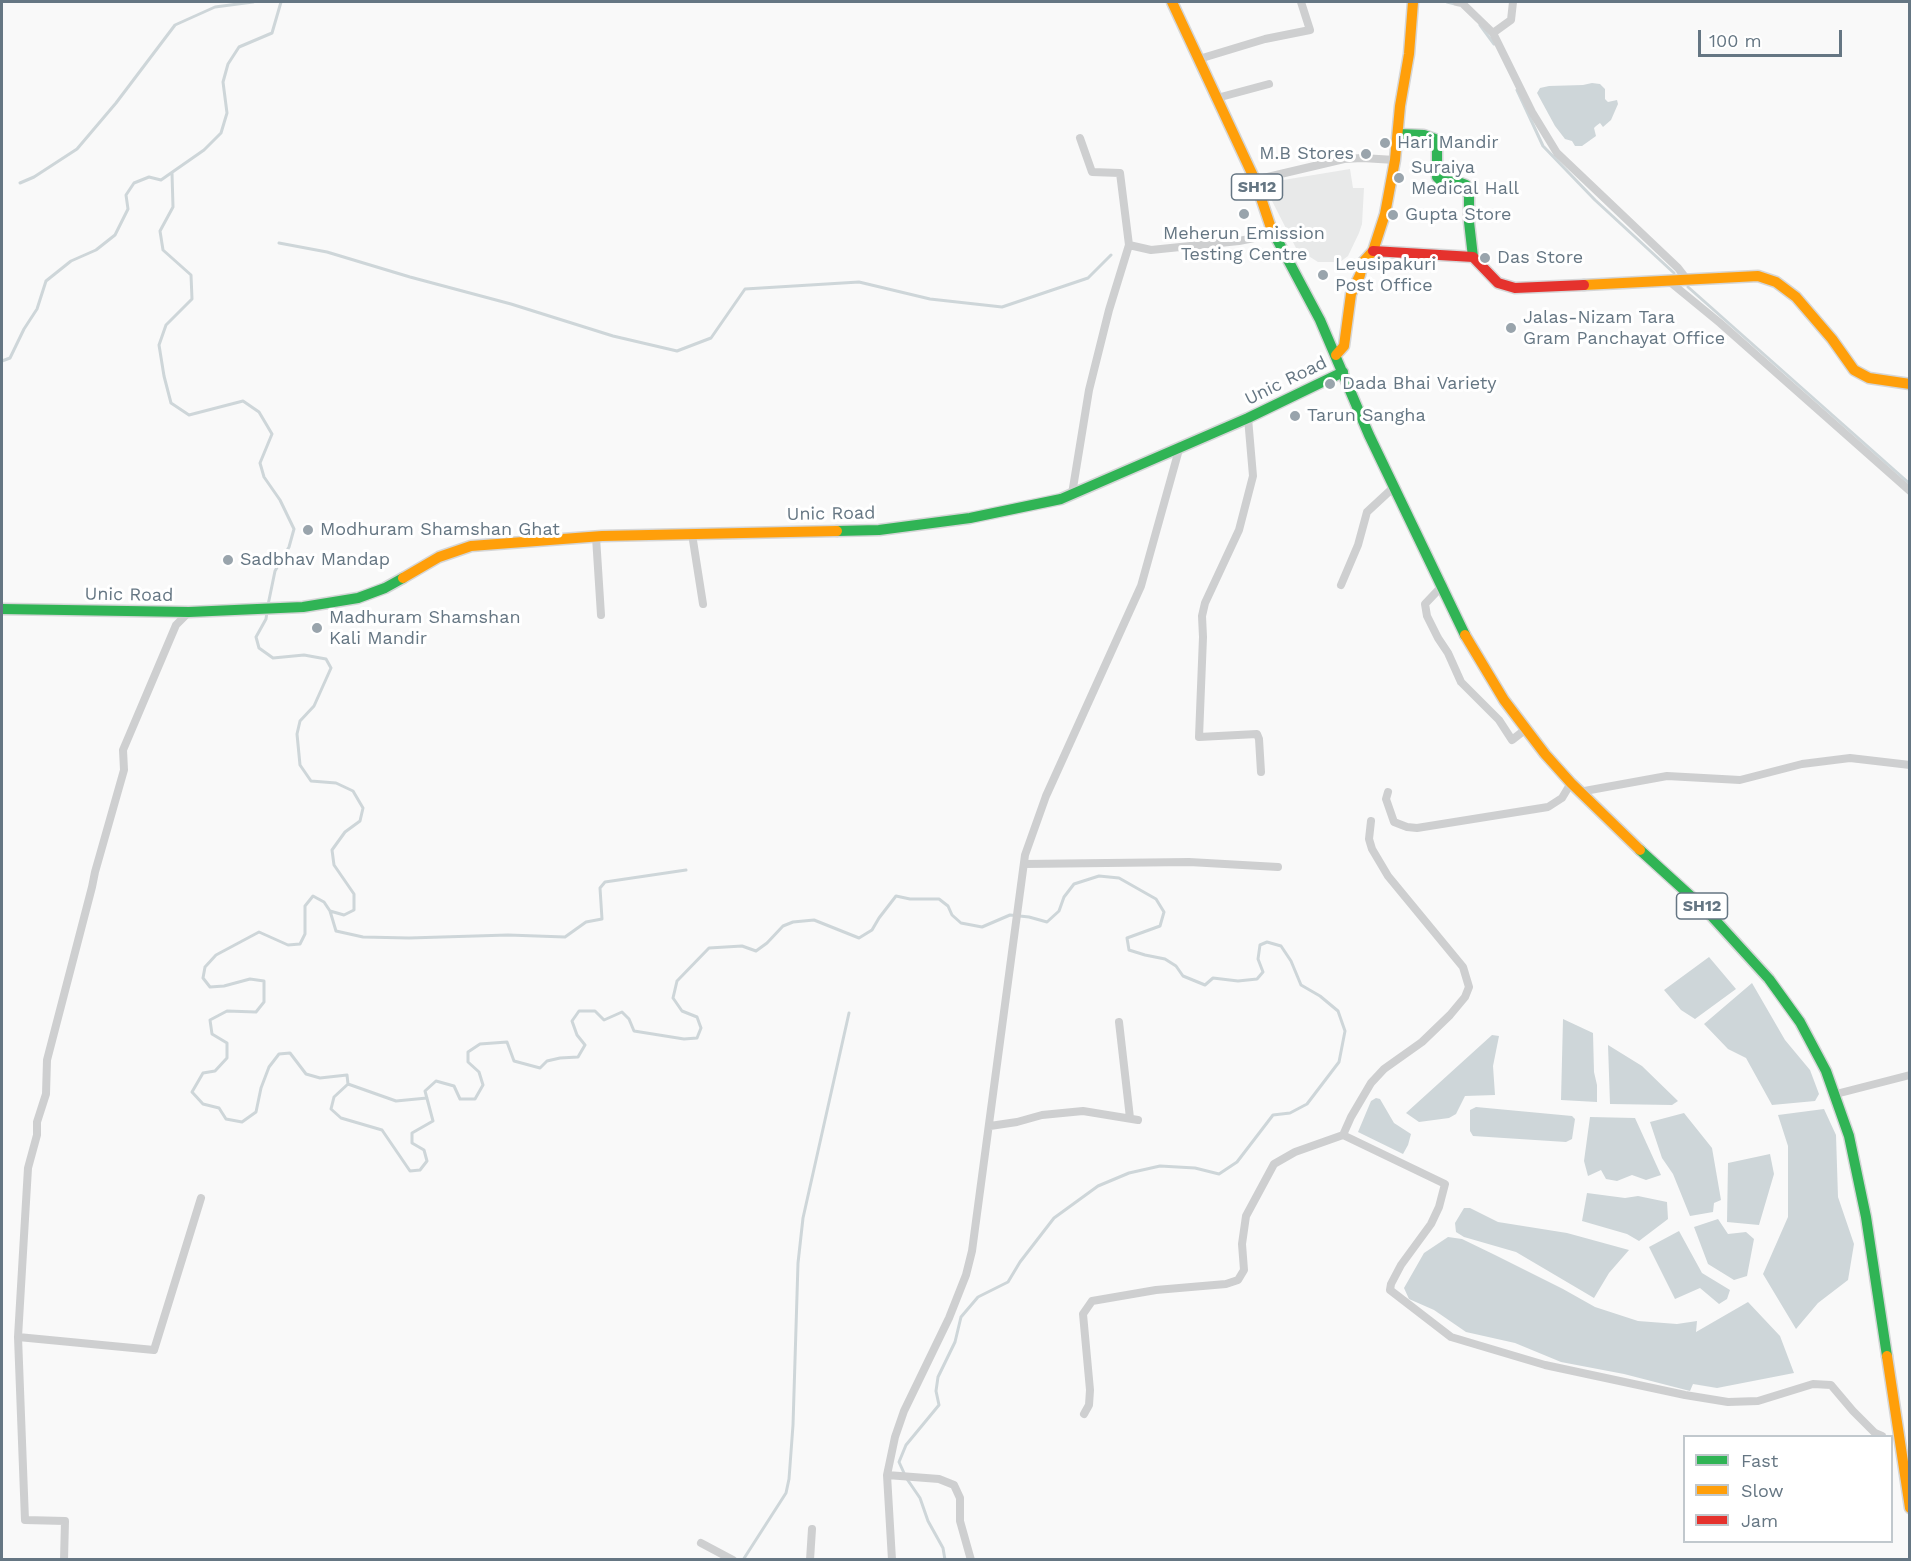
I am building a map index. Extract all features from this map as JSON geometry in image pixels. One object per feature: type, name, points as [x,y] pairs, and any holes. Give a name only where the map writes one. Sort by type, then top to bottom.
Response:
[{"type":"main road","name":"SH12","points":[[1172,2],[1255,180],[1272,232],[1320,320],[1369,435],[1469,642],[1504,700],[1571,783],[1618,830],[1706,910],[1769,979],[1800,1022],[1826,1071],[1849,1136],[1866,1217],[1896,1444],[1906,1461],[1910,1508]]},
{"type":"main road","points":[[1336,355],[1344,346],[1352,294],[1360,275],[1362,262],[1373,251],[1385,214],[1395,160],[1413,2]]},
{"type":"main road","points":[[1398,134],[1424,135],[1435,139],[1438,179],[1466,185],[1469,196],[1473,257],[1498,283],[1515,288],[1758,276],[1776,282],[1796,297],[1832,339],[1854,370],[1869,378],[1910,384]]},
{"type":"main road","points":[[1373,251],[1473,257]]},
{"type":"main road","name":"Unic Road","points":[[2,609],[189,612],[303,607],[357,598],[385,588],[439,557],[471,546],[596,537],[879,530],[970,518],[1061,499],[1248,418],[1343,372]]},
{"type":"street","points":[[1199,59],[1264,39],[1310,30],[1301,2]]},
{"type":"street","points":[[1457,2],[1462,3],[1493,33],[1532,112],[1557,153],[1678,268],[1688,281]]},
{"type":"street","points":[[1493,33],[1511,20],[1513,2]]},
{"type":"street","points":[[1217,98],[1269,84]]},
{"type":"street","points":[[1072,494],[1089,390],[1109,310],[1129,245],[1120,173],[1092,172],[1080,138]]},
{"type":"street","points":[[1255,180],[1344,159],[1395,160]]},
{"type":"street","points":[[1129,245],[1151,250],[1239,241],[1272,232]]},
{"type":"street","points":[[1670,282],[1720,323],[1910,491]]},
{"type":"street","points":[[1248,418],[1252,476],[1239,530],[1205,603],[1202,616],[1199,737],[1257,734],[1261,772]]},
{"type":"street","points":[[892,1560],[892,1476],[895,1437],[966,1275],[972,1251],[1025,855],[1046,796],[1141,586],[1180,446]]},
{"type":"street","points":[[1341,585],[1358,545],[1367,512],[1394,487]]},
{"type":"street","points":[[692,534],[703,604]]},
{"type":"street","points":[[596,537],[601,615]]},
{"type":"street","points":[[1443,585],[1425,604],[1427,616],[1461,682],[1499,720],[1512,740],[1526,729]]},
{"type":"street","points":[[64,1560],[65,1521],[25,1520],[18,1337],[28,1168],[37,1135],[37,1122],[46,1094],[47,1060],[95,872],[124,770],[123,750],[176,625],[189,612]]},
{"type":"street","points":[[1580,792],[1667,776],[1740,780],[1802,764],[1850,758],[1910,765]]},
{"type":"street","points":[[1388,792],[1386,799],[1394,822],[1417,828],[1548,807],[1562,798],[1571,783]]},
{"type":"street","points":[[1343,1135],[1371,1083],[1384,1069],[1436,1029],[1465,997],[1469,987],[1463,967],[1388,876],[1372,849],[1369,839],[1371,821]]},
{"type":"street","points":[[1024,864],[1189,862],[1278,867]]},
{"type":"street","points":[[990,1126],[1042,1115],[1083,1111],[1134,1119],[1119,1022]]},
{"type":"street","points":[[1836,1094],[1910,1075]]},
{"type":"street","points":[[1084,1414],[1089,1405],[1090,1390],[1083,1314],[1092,1301],[1156,1290],[1227,1284],[1238,1280],[1244,1270],[1242,1244],[1246,1216],[1274,1164],[1295,1152],[1343,1135],[1445,1184],[1439,1207],[1431,1224],[1401,1265],[1390,1290],[1451,1337],[1545,1365],[1728,1402],[1758,1401],[1813,1384],[1831,1385],[1853,1411],[1878,1435]]},
{"type":"street","points":[[18,1337],[154,1350],[201,1198]]},
{"type":"street","points":[[892,1476],[939,1479],[954,1485],[960,1498],[960,1521],[971,1560]]},
{"type":"street","points":[[810,1560],[812,1529]]},
{"type":"street","points":[[701,1544],[733,1560]]},
{"type":"shaded area","points":[[1600,84],[1605,89],[1605,99],[1608,102],[1617,100],[1618,104],[1611,120],[1603,127],[1600,123],[1594,128],[1596,136],[1582,146],[1575,146],[1572,141],[1565,139],[1555,126],[1537,93],[1540,88],[1549,86]]},
{"type":"shaded area","points":[[1350,169],[1353,188],[1364,188],[1362,224],[1359,233],[1348,256],[1340,262],[1318,262],[1296,248],[1270,197],[1274,195],[1271,182]]},
{"type":"shaded area","points":[[1709,957],[1736,989],[1695,1019],[1681,1010],[1664,990]]},
{"type":"shaded area","points":[[1752,983],[1785,1040],[1810,1070],[1819,1094],[1815,1101],[1772,1105],[1746,1058],[1728,1049],[1704,1024]]},
{"type":"shaded area","points":[[1563,1019],[1593,1033],[1597,1102],[1561,1100]]},
{"type":"shaded area","points":[[1492,1035],[1499,1036],[1493,1066],[1495,1095],[1465,1096],[1456,1114],[1449,1118],[1419,1122],[1406,1113]]},
{"type":"shaded area","points":[[1608,1045],[1642,1066],[1678,1101],[1672,1105],[1610,1104]]},
{"type":"shaded area","points":[[1376,1098],[1380,1099],[1394,1123],[1411,1134],[1403,1154],[1358,1132],[1371,1101]]},
{"type":"shaded area","points":[[1476,1107],[1572,1116],[1575,1119],[1572,1139],[1566,1142],[1473,1136],[1470,1131],[1470,1110]]},
{"type":"shaded area","points":[[1824,1109],[1836,1135],[1838,1197],[1854,1244],[1848,1280],[1818,1303],[1796,1329],[1763,1274],[1788,1217],[1788,1146],[1778,1115]]},
{"type":"shaded area","points":[[1684,1113],[1712,1148],[1721,1200],[1714,1203],[1713,1212],[1690,1216],[1673,1174],[1662,1158],[1650,1122]]},
{"type":"shaded area","points":[[1590,1117],[1635,1118],[1661,1175],[1646,1180],[1632,1175],[1617,1181],[1606,1179],[1601,1170],[1588,1176],[1584,1161]]},
{"type":"shaded area","points":[[1770,1154],[1774,1174],[1759,1225],[1727,1222],[1728,1163]]},
{"type":"shaded area","points":[[1587,1193],[1625,1198],[1638,1196],[1667,1202],[1668,1219],[1639,1241],[1627,1234],[1582,1221]]},
{"type":"shaded area","points":[[1464,1208],[1470,1208],[1498,1222],[1567,1233],[1629,1250],[1609,1273],[1594,1298],[1516,1252],[1464,1237],[1456,1232],[1455,1223]]},
{"type":"shaded area","points":[[1718,1219],[1728,1234],[1746,1232],[1754,1239],[1747,1276],[1734,1280],[1708,1264],[1694,1227]]},
{"type":"shaded area","points":[[1679,1231],[1702,1273],[1730,1290],[1727,1299],[1719,1304],[1700,1288],[1675,1299],[1649,1247]]},
{"type":"shaded area","points":[[1448,1237],[1462,1239],[1595,1307],[1638,1321],[1677,1324],[1697,1321],[1696,1332],[1748,1302],[1780,1336],[1794,1373],[1717,1388],[1693,1384],[1690,1391],[1624,1374],[1561,1362],[1515,1343],[1466,1332],[1434,1310],[1409,1299],[1404,1288],[1424,1253]]},
{"type":"waterway","points":[[20,183],[34,177],[77,149],[116,103],[175,25],[215,7],[253,2]]},
{"type":"waterway","points":[[2,361],[10,358],[37,309],[46,281],[71,261],[96,250],[115,235],[128,209],[126,195],[134,183],[149,177],[161,180],[204,150],[221,133],[227,113],[223,82],[228,64],[239,47],[272,33],[281,2]]},
{"type":"waterway","points":[[1447,2],[1455,4]]},
{"type":"waterway","points":[[1480,25],[1494,44]]},
{"type":"waterway","points":[[1517,90],[1543,146],[1595,200],[1674,273]]},
{"type":"waterway","points":[[172,173],[173,207],[160,231],[163,250],[191,275],[192,299],[166,325],[159,345],[164,376],[171,403],[189,415],[243,401],[259,412],[272,434],[260,463],[264,477],[280,500],[294,529],[289,547],[275,571],[268,605]]},
{"type":"waterway","points":[[279,243],[327,252],[511,304],[613,336],[677,351],[711,338],[745,289],[859,282],[930,299],[1002,307],[1088,278],[1111,255]]},
{"type":"waterway","points":[[1688,287],[1910,484]]},
{"type":"waterway","points":[[267,612],[266,619],[256,637],[259,648],[273,658],[304,655],[326,659],[331,668],[314,706],[300,721],[297,734],[300,765],[311,781],[336,783],[353,791],[363,808],[360,821],[345,832],[332,850],[334,865],[354,894],[354,910],[344,915],[330,911],[324,902],[313,896],[305,906],[305,934],[300,944],[288,945],[259,932],[216,955],[205,967],[203,978],[210,987],[250,979],[264,981],[264,1002],[256,1012],[227,1011],[210,1020],[212,1034],[227,1043],[227,1058],[215,1071],[203,1073],[192,1092],[203,1104],[219,1108],[226,1119],[242,1122],[256,1112],[261,1088],[269,1067],[279,1054],[290,1053],[306,1074],[320,1078],[347,1075],[348,1084],[334,1097],[331,1109],[341,1118],[382,1130],[410,1171],[420,1170],[427,1161],[424,1150],[412,1143],[412,1133],[433,1121],[425,1091],[436,1081],[454,1086],[460,1099],[475,1099],[483,1085],[479,1072],[468,1062],[468,1052],[480,1044],[507,1042],[514,1061],[540,1068],[547,1061],[578,1057],[585,1045],[577,1035],[572,1021],[579,1011],[595,1011],[604,1020],[622,1012],[629,1019],[634,1031],[684,1039],[697,1038],[701,1028],[697,1017],[682,1011],[673,998],[677,981],[709,948],[742,946],[756,951],[783,926],[793,922],[814,920],[859,938],[872,930],[896,896],[910,899],[939,899],[948,906],[952,915],[961,923],[982,927],[1010,915],[1047,922],[1059,911],[1064,897],[1074,884],[1099,876],[1119,878],[1156,899],[1164,912],[1160,926],[1127,938],[1129,950],[1165,959],[1176,966],[1183,976],[1205,985],[1213,978],[1238,981],[1257,979],[1263,972],[1258,959],[1260,945],[1267,942],[1281,946],[1291,961],[1301,985],[1320,996],[1338,1011],[1345,1031],[1339,1062],[1307,1104],[1290,1113],[1273,1115],[1237,1162],[1219,1174],[1195,1168],[1160,1166],[1129,1173],[1098,1186],[1054,1218],[1020,1262],[1008,1282],[978,1297],[961,1317],[955,1342],[938,1377],[936,1391],[939,1405],[906,1445],[899,1462],[904,1473]]},
{"type":"waterway","points":[[330,911],[336,931],[363,937],[508,935],[565,937],[586,922],[602,919],[600,888],[605,882],[686,870]]},
{"type":"waterway","points":[[743,1560],[786,1493],[789,1479],[798,1263],[803,1218],[849,1013]]},
{"type":"waterway","points":[[348,1084],[396,1101],[427,1098]]},
{"type":"waterway","points":[[907,1479],[920,1498],[928,1521],[943,1548],[945,1560]]},
{"type":"traffic: fast","points":[[1398,134],[1424,135],[1435,139],[1437,177],[1441,181],[1466,185],[1469,197],[1473,257]]},
{"type":"traffic: fast","points":[[1271,228],[1320,320],[1369,435],[1465,635]]},
{"type":"traffic: fast","points":[[837,531],[879,530],[970,518],[1061,499],[1248,418],[1343,372]]},
{"type":"traffic: fast","points":[[2,609],[189,612],[303,607],[358,598],[385,588],[403,578]]},
{"type":"traffic: fast","points":[[1640,850],[1706,910],[1769,979],[1800,1022],[1826,1071],[1849,1136],[1866,1217],[1887,1356]]},
{"type":"traffic: slow","points":[[1172,2],[1255,180],[1271,228]]},
{"type":"traffic: slow","points":[[1336,355],[1344,346],[1351,294],[1363,262],[1373,251],[1385,214],[1395,160],[1400,106],[1409,54],[1413,2]]},
{"type":"traffic: slow","points":[[1584,285],[1758,276],[1776,282],[1796,297],[1832,339],[1854,370],[1869,378],[1910,384]]},
{"type":"traffic: slow","points":[[403,578],[439,557],[471,546],[602,536],[837,531]]},
{"type":"traffic: slow","points":[[1465,635],[1504,700],[1545,754],[1571,783],[1640,850]]},
{"type":"traffic: slow","points":[[1887,1356],[1910,1508]]},
{"type":"traffic: jam","points":[[1373,251],[1473,257],[1498,283],[1515,288],[1584,285]]},
{"type":"place","name":"Hari Mandir","points":[[1385,143]]},
{"type":"place","name":"M.B Stores","points":[[1366,154]]},
{"type":"place","name":"Suraiya Medical Hall","points":[[1399,178]]},
{"type":"place","name":"Meherun Emission Testing Centre","points":[[1244,214]]},
{"type":"place","name":"Gupta Store","points":[[1393,215]]},
{"type":"place","name":"Das Store","points":[[1485,258]]},
{"type":"place","name":"Leusipakuri Post Office","points":[[1323,275]]},
{"type":"place","name":"Jalas-Nizam Tara Gram Panchayat Office","points":[[1511,328]]},
{"type":"place","name":"Dada Bhai Variety","points":[[1330,384]]},
{"type":"place","name":"Tarun Sangha","points":[[1295,416]]},
{"type":"place","name":"Modhuram Shamshan Ghat","points":[[308,530]]},
{"type":"place","name":"Sadbhav Mandap","points":[[228,560]]},
{"type":"place","name":"Madhuram Shamshan Kali Mandir","points":[[317,628]]}]
